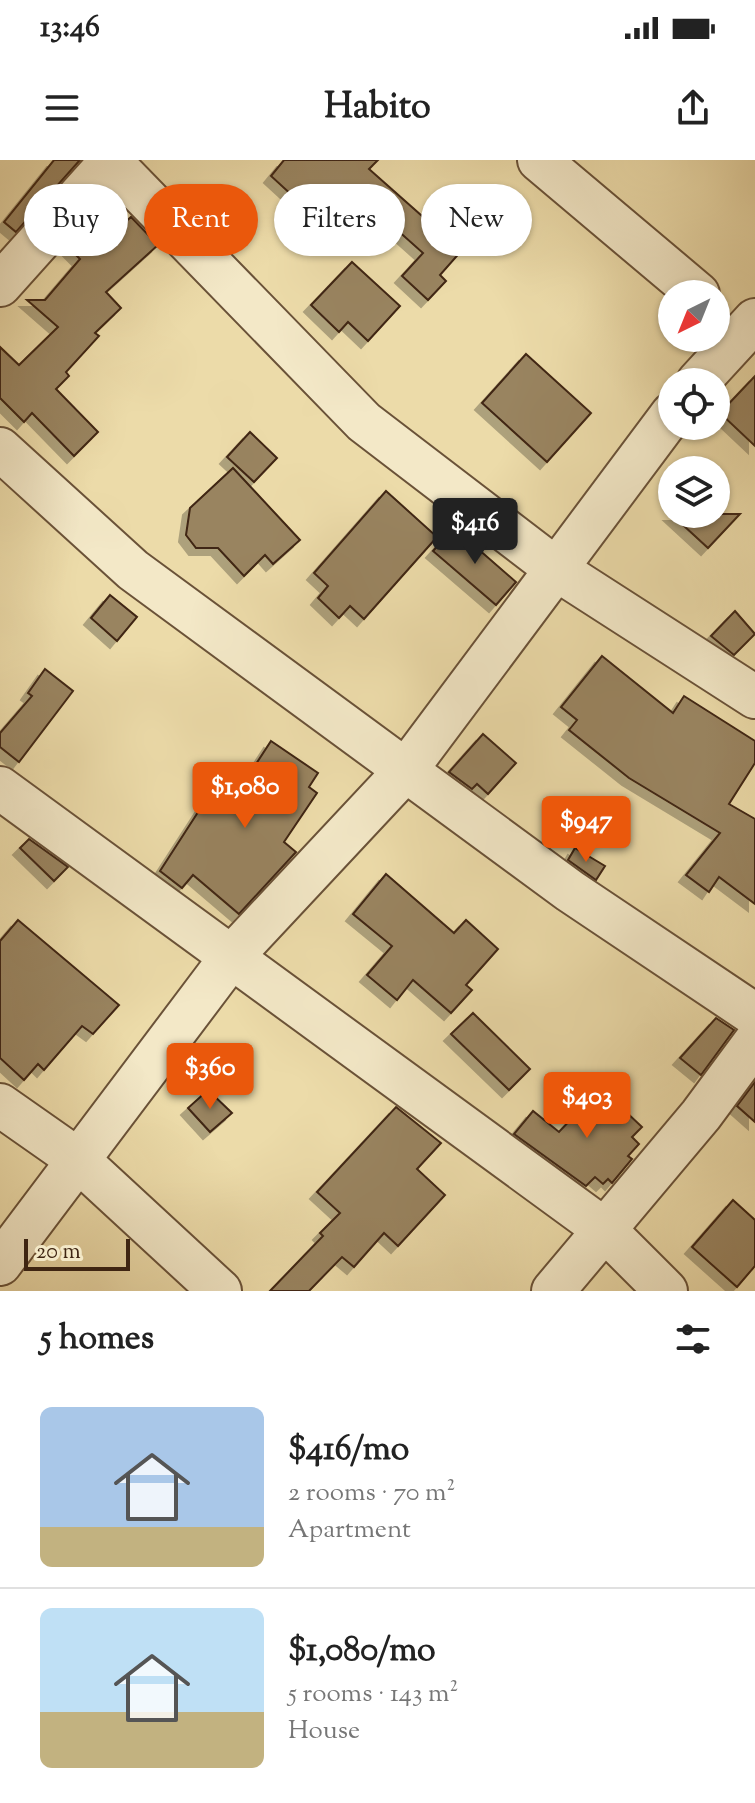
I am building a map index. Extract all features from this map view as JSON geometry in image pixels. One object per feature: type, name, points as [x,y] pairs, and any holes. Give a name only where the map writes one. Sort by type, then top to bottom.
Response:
[{"type":"street","points":[[539,160],[681,280]]},
{"type":"street","points":[[0,285],[111,161],[364,422],[556,569],[755,697]]},
{"type":"street","points":[[707,368],[738,321]]},
{"type":"street","points":[[0,1264],[232,956],[406,770],[658,433]]},
{"type":"street","points":[[0,449],[133,570],[570,891],[755,1015]]},
{"type":"street","points":[[0,788],[605,1230],[666,1291]]},
{"type":"street","points":[[553,1291],[701,1115],[755,1042]]},
{"type":"street","points":[[0,1105],[77,1159],[220,1291]]},
{"type":"building","points":[[54,160],[80,160],[59,184],[35,184]]},
{"type":"building","points":[[284,160],[378,160],[369,169],[386,184],[280,184],[271,176]]},
{"type":"building","points":[[24,197],[24,223],[16,232],[4,222]]},
{"type":"building","points":[[405,201],[421,215],[421,251],[405,237]]},
{"type":"building","points":[[131,217],[144,230],[146,256],[106,292],[121,308],[95,333],[99,336],[66,372],[69,376],[56,389],[98,432],[74,456],[32,413],[24,422],[0,398],[0,347],[19,365],[58,327],[27,300],[45,300],[80,259],[77,256],[128,256],[128,220]]},
{"type":"building","points":[[421,255],[457,256],[440,275],[446,281],[428,300],[402,276]]},
{"type":"building","points":[[352,262],[400,306],[368,341],[348,322],[339,332],[311,305]]},
{"type":"building","points":[[526,354],[591,413],[547,462],[482,403]]},
{"type":"building","points":[[755,376],[755,446],[730,422],[730,402]]},
{"type":"building","points":[[250,432],[277,458],[254,482],[227,457]]},
{"type":"building","points":[[233,468],[300,540],[273,564],[265,555],[244,576],[218,548],[196,548],[186,535],[190,508]]},
{"type":"building","points":[[386,491],[437,537],[364,619],[350,606],[339,618],[318,598],[328,586],[314,573]]},
{"type":"building","points":[[730,514],[740,514],[730,525]]},
{"type":"building","points":[[454,528],[516,582],[496,605],[433,551]]},
{"type":"building","points":[[686,528],[727,528],[708,548]]},
{"type":"building","points":[[110,595],[137,617],[117,641],[91,618]]},
{"type":"building","points":[[735,611],[755,634],[734,655],[711,636]]},
{"type":"building","points":[[602,656],[673,713],[684,696],[755,741],[755,763],[729,804],[755,819],[755,904],[719,877],[709,892],[686,875],[720,833],[629,778],[569,730],[577,720],[561,707]]},
{"type":"building","points":[[45,669],[73,691],[19,762],[0,747],[0,733],[32,696],[28,693]]},
{"type":"building","points":[[483,734],[516,763],[488,794],[477,784],[472,789],[449,772]]},
{"type":"building","points":[[271,741],[318,773],[309,787],[317,793],[284,842],[296,852],[239,914],[193,875],[182,888],[160,871],[222,775],[239,790]]},
{"type":"building","points":[[29,839],[68,867],[54,881],[20,848]]},
{"type":"building","points":[[575,848],[605,866],[596,880],[568,860]]},
{"type":"building","points":[[386,874],[454,933],[466,920],[498,949],[466,985],[472,990],[451,1013],[413,980],[397,1000],[367,975],[392,946],[353,914]]},
{"type":"building","points":[[18,920],[119,1005],[93,1034],[82,1026],[44,1070],[38,1064],[24,1080],[0,1058],[0,941]]},
{"type":"building","points":[[473,1013],[530,1069],[509,1090],[451,1034]]},
{"type":"building","points":[[716,1018],[734,1030],[701,1075],[680,1058]]},
{"type":"building","points":[[755,1082],[755,1122],[737,1106]]},
{"type":"building","points":[[208,1090],[232,1113],[210,1132],[188,1108]]},
{"type":"building","points":[[598,1091],[604,1096],[606,1093],[642,1127],[632,1137],[639,1144],[628,1156],[632,1159],[612,1183],[608,1179],[603,1184],[595,1177],[586,1186],[514,1134],[533,1111],[559,1132]]},
{"type":"building","points":[[396,1107],[441,1143],[417,1169],[445,1195],[398,1246],[384,1233],[354,1267],[342,1257],[309,1291],[270,1291],[323,1236],[320,1233],[340,1213],[317,1192]]},
{"type":"building","points":[[733,1200],[755,1220],[755,1266],[737,1287],[692,1247]]}]
